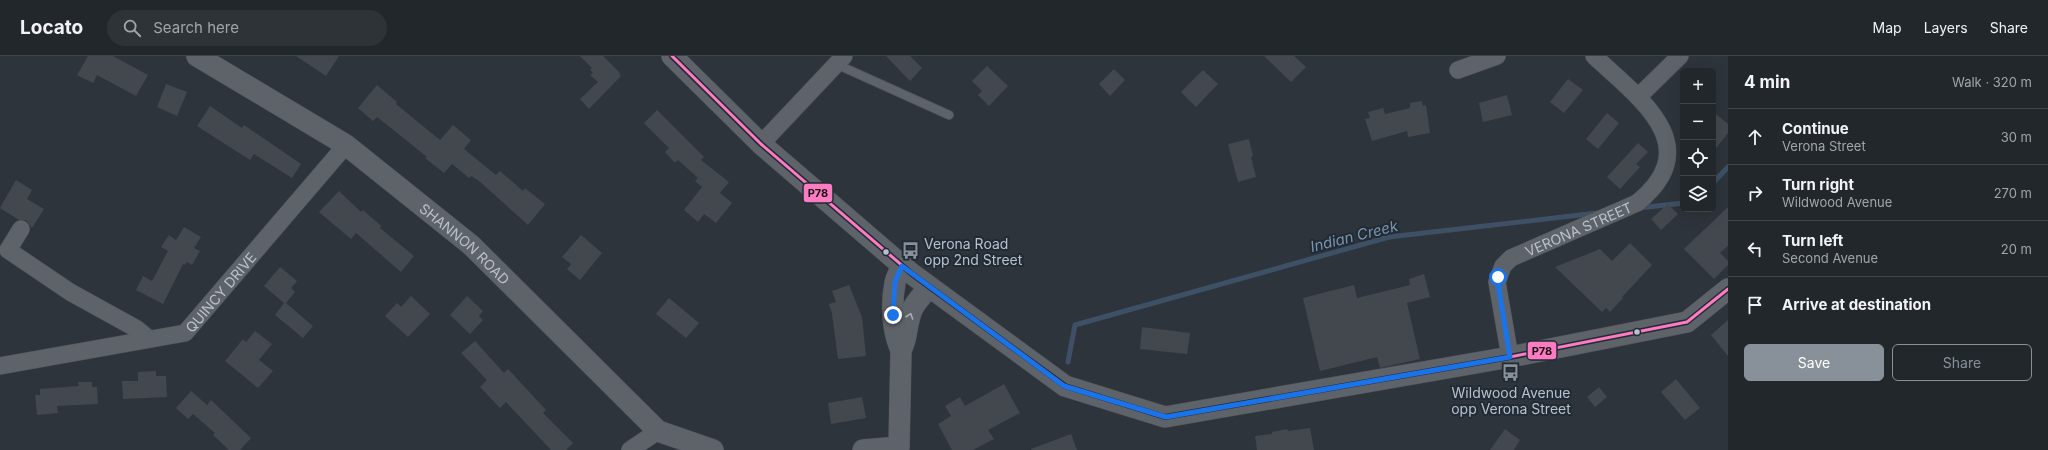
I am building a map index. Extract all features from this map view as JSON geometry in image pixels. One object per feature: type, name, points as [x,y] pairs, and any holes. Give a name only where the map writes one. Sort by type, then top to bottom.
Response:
[{"type":"street","name":"SHANNON ROAD","points":[[197,56],[346,145],[471,245],[658,432],[713,450]]},
{"type":"street","points":[[672,56],[761,144],[907,270],[1064,386],[1166,417],[1510,357],[1687,322],[1728,289]]},
{"type":"street","points":[[1458,70],[1497,56]]},
{"type":"street","name":"VERONA STREET","points":[[1510,357],[1498,282],[1503,266],[1511,258],[1632,207],[1649,194],[1662,175],[1669,155],[1666,136],[1638,97],[1594,56]]},
{"type":"street","points":[[1638,97],[1680,56]]},
{"type":"street","points":[[761,144],[840,60]]},
{"type":"street","name":"QUINCY DRIVE","points":[[0,366],[185,333],[346,145]]},
{"type":"street","points":[[21,229],[8,250],[70,292],[136,329],[149,339]]},
{"type":"street","points":[[901,350],[896,340],[893,315],[895,282],[907,270]]},
{"type":"street","points":[[863,450],[899,449],[901,350],[906,340],[909,319],[917,300],[929,287]]},
{"type":"street","points":[[630,450],[658,432]]},
{"type":"lane","points":[[840,60],[949,115]]},
{"type":"building","points":[[88,56],[113,56],[148,75],[136,96],[97,75],[93,83],[77,75]]},
{"type":"building","points":[[296,56],[339,56],[326,76]]},
{"type":"building","points":[[580,56],[603,56],[620,73],[619,74],[621,76],[589,109],[580,99],[598,82],[590,75],[593,73],[590,70],[592,68]]},
{"type":"building","points":[[886,56],[910,56],[922,68],[910,81]]},
{"type":"building","points":[[1264,56],[1294,56],[1306,67],[1291,82]]},
{"type":"building","points":[[987,66],[1008,86],[989,106],[978,95],[982,91],[972,81]]},
{"type":"building","points":[[1114,69],[1125,80],[1110,96],[1099,84]]},
{"type":"building","points":[[1203,70],[1218,84],[1196,107],[1181,92]]},
{"type":"building","points":[[1568,79],[1583,90],[1564,113],[1550,102]]},
{"type":"building","points":[[166,84],[187,92],[177,116],[157,107]]},
{"type":"building","points":[[377,85],[397,102],[396,104],[440,140],[453,125],[471,140],[464,149],[496,175],[500,171],[523,191],[525,188],[545,204],[528,225],[479,181],[471,176],[469,178],[452,164],[444,173],[425,158],[427,157],[377,117],[373,121],[358,108]]},
{"type":"building","points":[[1507,95],[1512,115],[1483,122],[1479,103]]},
{"type":"building","points":[[1422,101],[1423,106],[1426,105],[1430,133],[1408,137],[1407,131],[1372,141],[1365,119],[1370,118],[1368,112],[1383,108],[1385,114],[1410,108],[1410,103]]},
{"type":"building","points":[[210,106],[242,128],[244,125],[301,164],[292,178],[254,154],[250,160],[197,126]]},
{"type":"building","points":[[657,110],[704,157],[701,160],[729,182],[720,193],[732,203],[716,223],[704,214],[698,222],[684,210],[702,187],[695,181],[698,178],[678,160],[675,163],[665,152],[669,148],[644,123]]},
{"type":"building","points":[[1607,113],[1619,123],[1598,149],[1586,139]]},
{"type":"building","points":[[1716,114],[1728,124],[1728,133],[1716,148]]},
{"type":"building","points":[[1249,139],[1253,156],[1251,157],[1256,177],[1238,182],[1228,144]]},
{"type":"building","points":[[1638,143],[1648,152],[1636,164],[1640,167],[1620,189],[1607,177]]},
{"type":"building","points":[[16,180],[32,190],[27,199],[44,209],[32,228],[26,220],[19,220],[0,208]]},
{"type":"building","points":[[339,191],[361,212],[363,210],[381,226],[380,228],[414,256],[401,272],[356,233],[351,239],[319,212]]},
{"type":"building","points":[[1668,204],[1678,214],[1661,230],[1651,219]]},
{"type":"building","points":[[1728,207],[1728,246],[1720,253],[1728,261],[1728,265],[1714,279],[1684,249]]},
{"type":"building","points":[[184,227],[201,237],[194,248],[200,251],[192,265],[187,262],[185,265],[183,264],[163,304],[136,290],[143,276],[152,281],[168,251],[161,247],[169,235],[176,240]]},
{"type":"building","points":[[581,235],[602,253],[580,280],[567,269],[571,264],[562,257]]},
{"type":"building","points":[[1630,243],[1652,265],[1610,312],[1606,308],[1602,312],[1555,267],[1600,249],[1612,261]]},
{"type":"building","points":[[280,267],[297,281],[291,288],[295,292],[286,303],[313,326],[303,338],[275,315],[284,303],[264,286]]},
{"type":"building","points":[[1424,274],[1430,297],[1407,303],[1420,359],[1380,368],[1377,357],[1320,371],[1303,298],[1354,285],[1357,298],[1410,285],[1409,279]]},
{"type":"building","points":[[849,285],[862,317],[866,356],[838,359],[832,314],[829,304],[836,302],[832,291]]},
{"type":"building","points":[[411,296],[430,314],[408,337],[385,316],[397,303],[401,307]]},
{"type":"building","points":[[467,296],[483,311],[479,316],[483,320],[470,334],[450,315]]},
{"type":"building","points":[[669,298],[699,323],[686,338],[656,314]]},
{"type":"building","points":[[1728,320],[1728,356],[1711,335]]},
{"type":"building","points":[[1142,327],[1190,333],[1187,354],[1140,349]]},
{"type":"building","points":[[255,331],[272,344],[259,360],[273,371],[258,388],[225,361],[243,339],[246,342]]},
{"type":"building","points":[[475,341],[504,373],[508,369],[546,410],[543,413],[573,443],[566,450],[551,450],[506,402],[500,408],[480,387],[487,380],[461,353]]},
{"type":"building","points":[[156,371],[156,376],[166,376],[167,397],[123,399],[122,381],[138,381],[138,372]]},
{"type":"building","points":[[1676,379],[1700,408],[1685,420],[1661,392]]},
{"type":"building","points":[[78,382],[92,382],[92,387],[97,387],[98,404],[57,406],[58,413],[37,415],[35,395],[40,395],[40,389],[79,386]]},
{"type":"building","points":[[1004,384],[1020,413],[988,430],[994,439],[973,450],[952,450],[938,424],[951,416],[945,406],[960,397],[965,406]]},
{"type":"building","points":[[1599,387],[1607,397],[1595,407],[1587,397]]},
{"type":"building","points":[[191,391],[207,405],[211,400],[251,438],[240,450],[229,450],[213,435],[215,433],[193,414],[188,419],[176,408]]},
{"type":"building","points":[[862,397],[866,418],[831,424],[828,403]]},
{"type":"building","points":[[1310,428],[1314,450],[1257,450],[1255,436],[1272,434],[1272,432],[1287,429],[1288,431]]},
{"type":"building","points":[[1505,429],[1520,440],[1514,450],[1490,450]]},
{"type":"building","points":[[1071,434],[1077,450],[1031,450],[1031,449]]},
{"type":"waterway","name":"Indian Creek","points":[[1716,180],[1728,167]]},
{"type":"waterway","name":"Indian Creek","points":[[1639,208],[1680,203]]},
{"type":"waterway","name":"Indian Creek","points":[[1068,362],[1075,325],[1389,237],[1597,213]]},
{"type":"transit line","name":"P78","points":[[672,56],[761,144],[912,274],[1065,386],[1165,417],[1510,357],[1687,322],[1728,289]]},
{"type":"place","name":"Verona Road opp 2nd Street","points":[[911,251]]},
{"type":"place","name":"Wildwood Avenue opp Verona Street","points":[[1511,372]]},
{"type":"route","points":[[893,315],[895,282],[902,266],[1064,386],[1166,417],[1510,357],[1498,277]]}]
